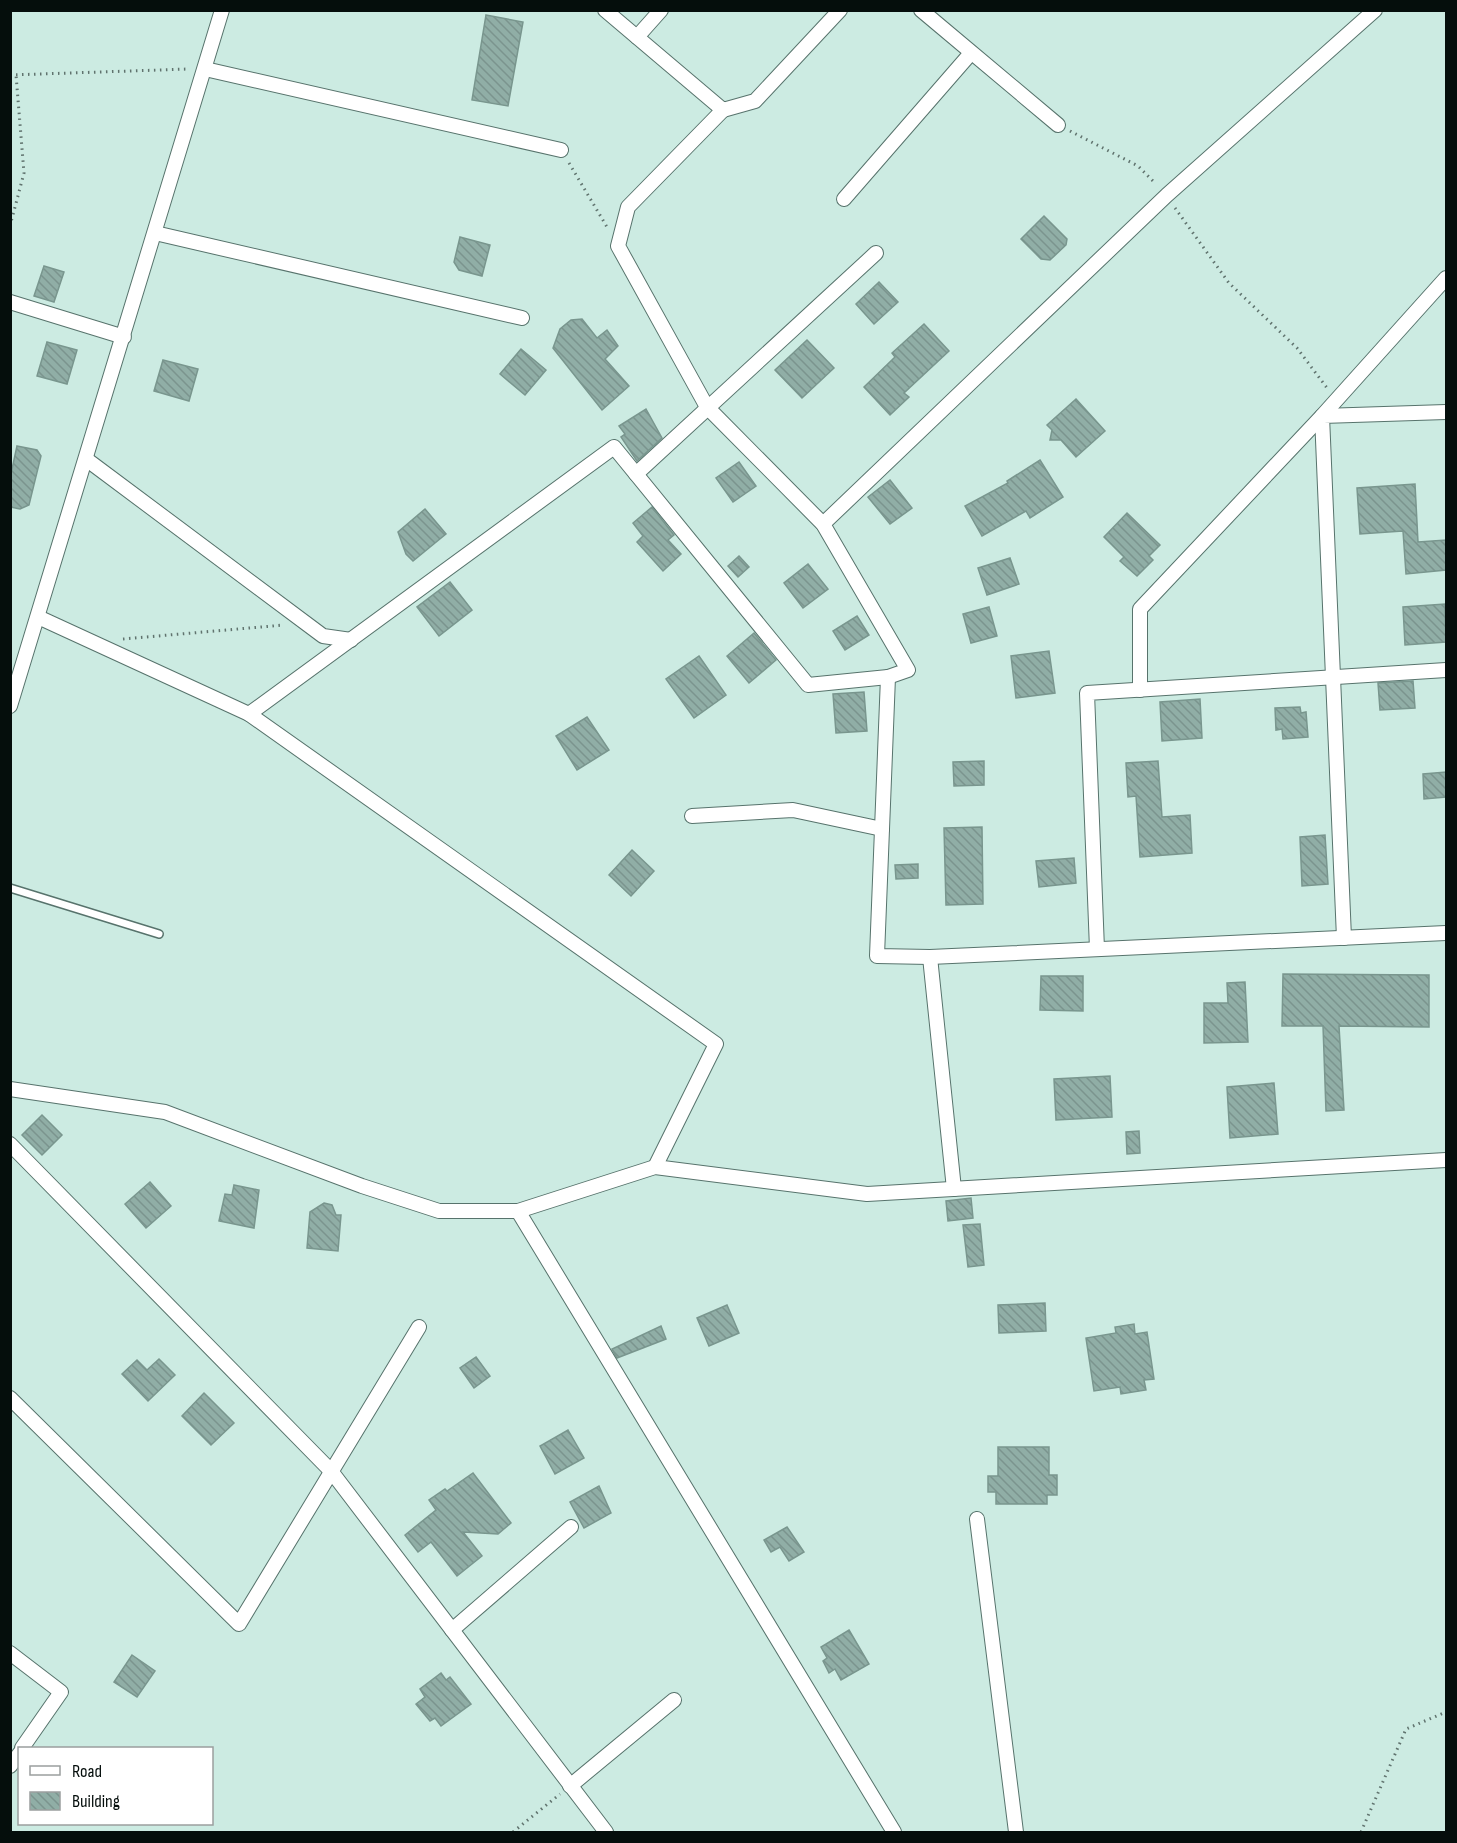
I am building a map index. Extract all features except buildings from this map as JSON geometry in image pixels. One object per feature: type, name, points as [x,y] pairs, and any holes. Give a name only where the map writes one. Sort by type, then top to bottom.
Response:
[{"type":"street","points":[[10,706],[222,10]]},
{"type":"street","points":[[605,10],[723,110]]},
{"type":"street","points":[[637,37],[661,10]]},
{"type":"street","points":[[249,714],[614,447],[808,685],[888,677],[908,670],[823,524],[707,406],[618,246],[628,207],[723,110],[754,101],[840,10]]},
{"type":"street","points":[[921,10],[1058,125]]},
{"type":"street","points":[[823,524],[1167,195],[1375,10]]},
{"type":"street","points":[[844,199],[972,53]]},
{"type":"street","points":[[205,69],[561,150]]},
{"type":"street","points":[[155,232],[522,318]]},
{"type":"street","points":[[636,474],[707,406],[876,253]]},
{"type":"street","points":[[1140,690],[1140,609],[1322,416],[1446,278]]},
{"type":"street","points":[[10,302],[124,337]]},
{"type":"street","points":[[1322,416],[1446,412]]},
{"type":"street","points":[[1322,416],[1344,938]]},
{"type":"street","points":[[86,459],[322,636],[351,640]]},
{"type":"street","points":[[38,617],[249,714],[716,1044],[655,1167]]},
{"type":"street","points":[[1097,949],[1087,693],[1446,670]]},
{"type":"street","points":[[888,677],[877,956],[930,957],[1446,933]]},
{"type":"street","points":[[692,816],[793,810],[882,830]]},
{"type":"street","points":[[930,957],[954,1189]]},
{"type":"street","points":[[10,1089],[165,1112],[362,1186],[439,1211],[518,1211],[655,1167],[867,1194],[1446,1160]]},
{"type":"street","points":[[10,1144],[332,1471],[606,1833]]},
{"type":"street","points":[[518,1211],[894,1833]]},
{"type":"street","points":[[10,1398],[239,1624],[419,1327]]},
{"type":"street","points":[[977,1520],[1016,1833]]},
{"type":"street","points":[[452,1630],[571,1527]]},
{"type":"street","points":[[10,1653],[61,1692],[23,1747]]},
{"type":"street","points":[[570,1786],[674,1700]]},
{"type":"lane","points":[[10,888],[159,934]]},
{"type":"path","points":[[10,75],[205,69]]},
{"type":"path","points":[[10,226],[24,173],[16,75]]},
{"type":"path","points":[[1058,125],[1138,166],[1167,195],[1229,283],[1298,348],[1336,399]]},
{"type":"path","points":[[561,150],[618,246]]},
{"type":"path","points":[[92,642],[306,624]]},
{"type":"path","points":[[1361,1833],[1406,1729],[1446,1712]]},
{"type":"path","points":[[513,1833],[570,1786]]}]
